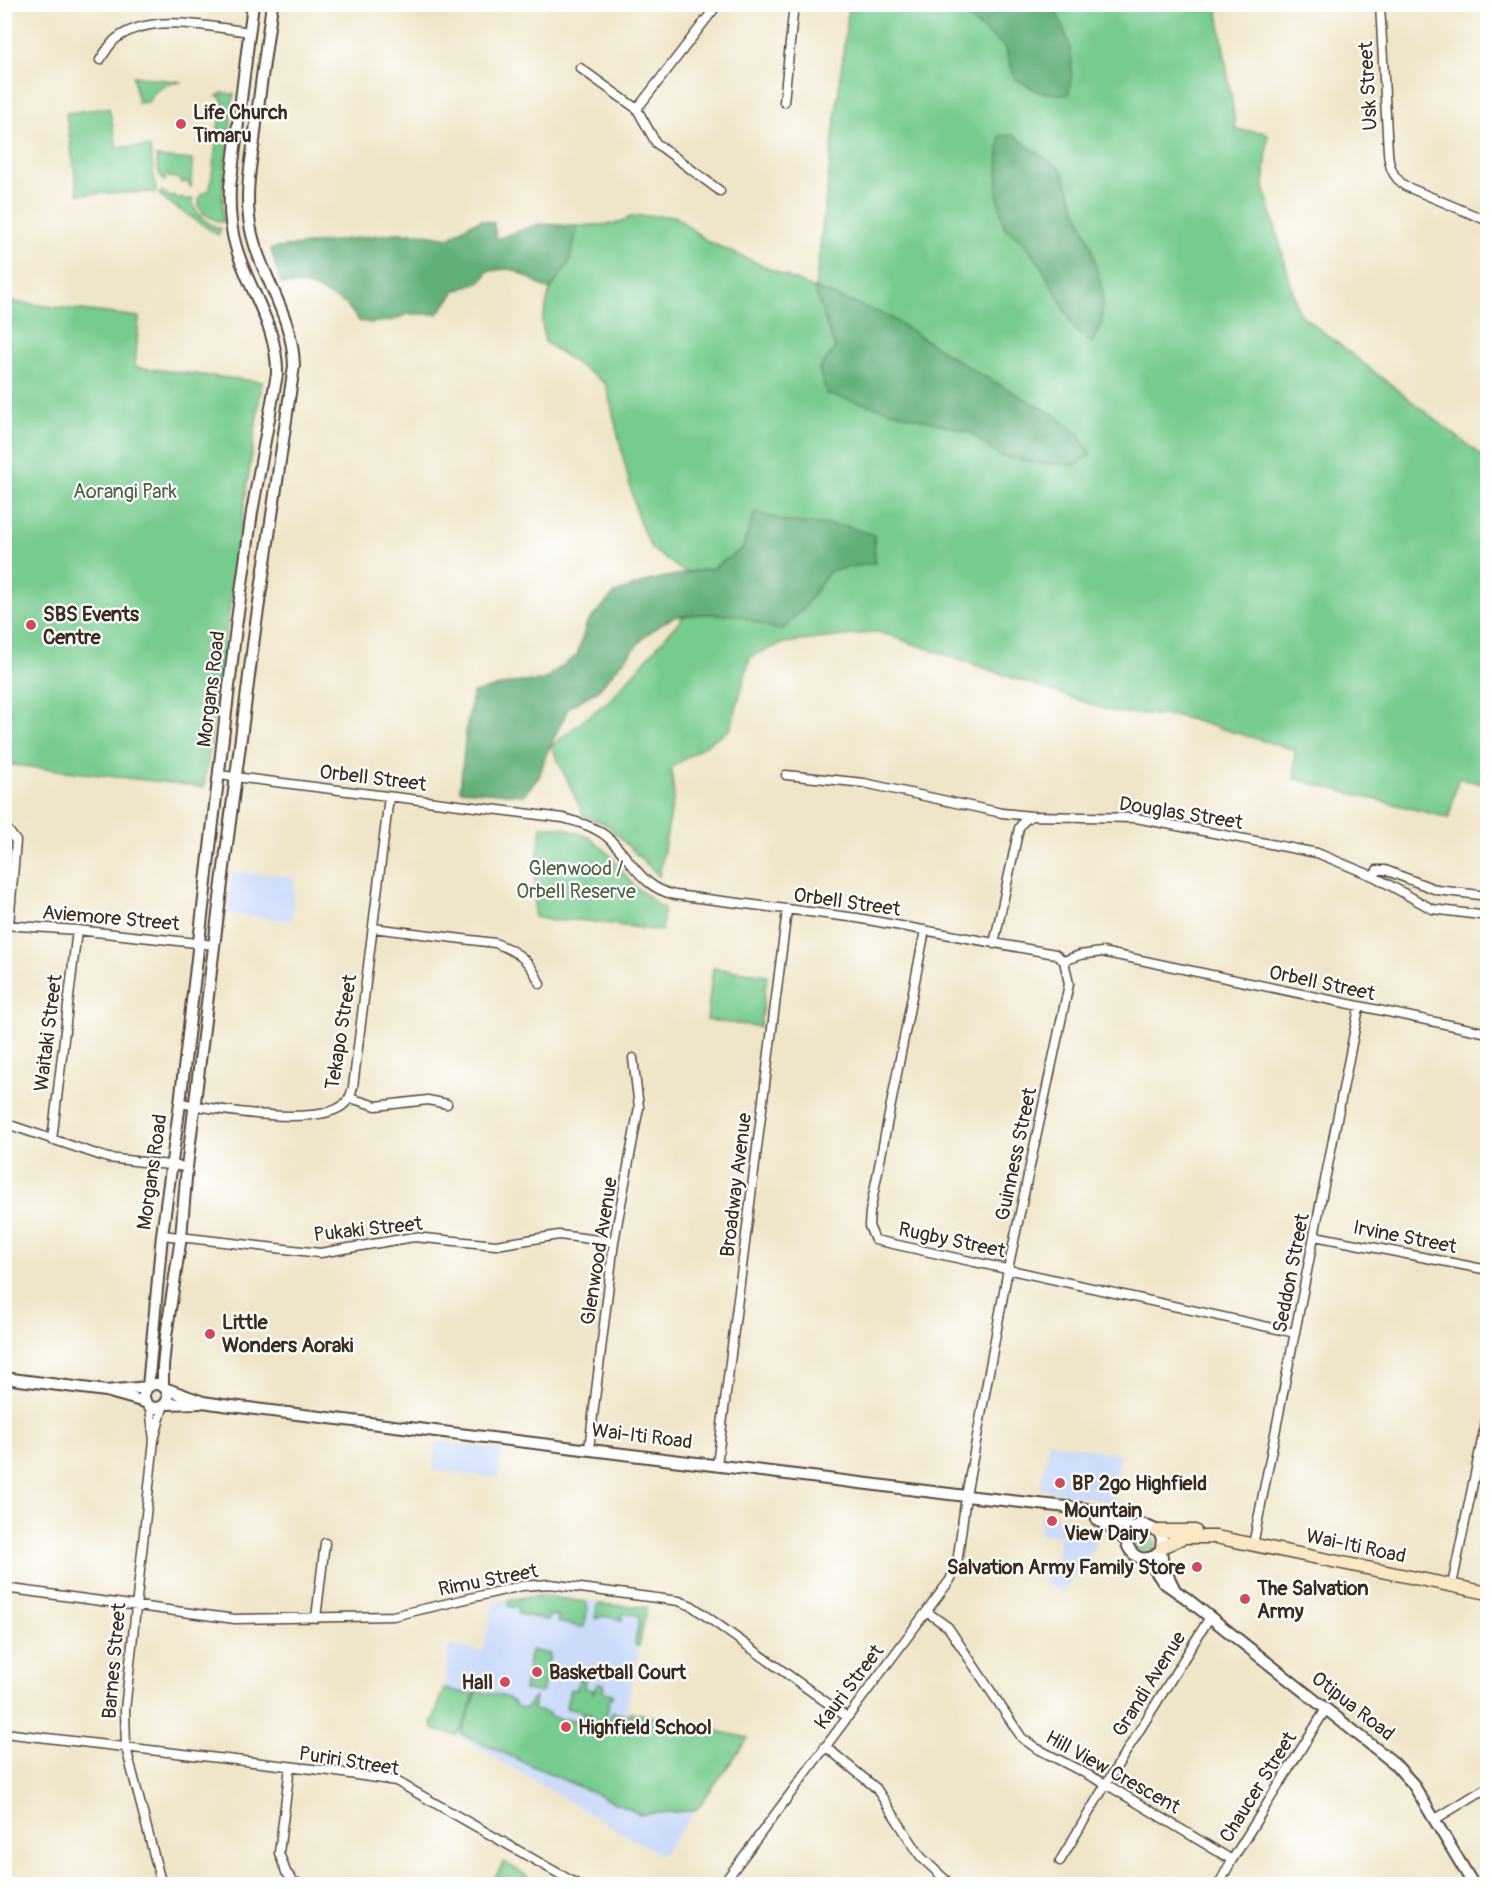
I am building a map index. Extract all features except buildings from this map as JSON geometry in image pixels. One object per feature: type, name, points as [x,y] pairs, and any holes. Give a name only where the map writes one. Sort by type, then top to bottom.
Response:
[{"type":"main road","name":"Wai-Iti Road","points":[[1158,1530],[1196,1531],[1210,1533],[1216,1537]]},
{"type":"main road","name":"Wai-Iti Road","points":[[1161,1549],[1184,1537],[1216,1537],[1488,1593]]},
{"type":"street","points":[[254,4],[272,6]]},
{"type":"street","name":"Morgans Road","points":[[148,1387],[162,1235],[180,1103],[236,627],[277,362],[272,332],[237,249],[230,214],[230,187],[254,4]]},
{"type":"street","points":[[637,109],[718,4]]},
{"type":"street","points":[[780,4],[794,5],[784,102]]},
{"type":"street","name":"Usk Street","points":[[1380,4],[1390,166],[1397,179],[1405,186],[1488,221]]},
{"type":"street","name":"Morgans Road","points":[[165,1388],[163,1366],[166,1336],[181,1237],[187,1167],[236,778],[255,630],[294,366],[294,352],[285,317],[258,253],[249,219],[251,158],[272,6]]},
{"type":"street","points":[[100,60],[116,38],[140,26],[165,22],[250,32]]},
{"type":"street","points":[[580,68],[637,109],[656,143],[720,191]]},
{"type":"street","points":[[236,627],[255,630]]},
{"type":"street","name":"Orbell Street","points":[[219,775],[526,813],[578,822],[603,834],[643,879],[664,893],[850,917],[1054,954],[1064,961],[1102,952],[1359,1008],[1488,1033]]},
{"type":"street","name":"Douglas Street","points":[[786,775],[864,783],[1002,813],[1031,816],[1136,818],[1317,853],[1375,877],[1432,909],[1488,916]]},
{"type":"street","name":"Tekapo Street","points":[[180,1103],[278,1115],[304,1115],[335,1110],[350,1098],[354,1087],[389,797]]},
{"type":"street","points":[[994,944],[1019,828],[1031,816]]},
{"type":"street","points":[[4,825],[16,841],[7,925]]},
{"type":"street","points":[[1375,877],[1377,870],[1385,870],[1437,890],[1488,896]]},
{"type":"street","name":"Broadway Avenue","points":[[717,1465],[787,910]]},
{"type":"street","name":"Aviemore Street","points":[[7,925],[215,945]]},
{"type":"street","points":[[373,928],[471,938],[495,943],[512,950],[526,960],[532,966],[540,984]]},
{"type":"street","name":"Waitaki Street","points":[[52,1140],[77,930]]},
{"type":"street","name":"Rugby Street","points":[[925,930],[870,1212],[869,1226],[875,1240],[1295,1333]]},
{"type":"street","name":"Guinness Street","points":[[966,1496],[1008,1269],[1069,984],[1064,961]]},
{"type":"street","name":"Seddon Street","points":[[1253,1545],[1359,1008]]},
{"type":"street","name":"Glenwood Avenue","points":[[589,1449],[614,1242],[639,1107],[633,1058]]},
{"type":"street","points":[[350,1098],[371,1106],[428,1100],[447,1104]]},
{"type":"street","points":[[4,1124],[108,1158],[187,1167]]},
{"type":"street","name":"Pukaki Street","points":[[162,1235],[320,1253],[414,1237],[496,1245],[559,1235],[614,1242]]},
{"type":"street","name":"Irvine Street","points":[[1315,1236],[1488,1270]]},
{"type":"street","points":[[4,1378],[106,1391],[157,1408],[164,1405],[169,1397],[165,1388],[155,1384],[148,1387],[106,1391]]},
{"type":"street","points":[[148,1387],[144,1395],[148,1404]]},
{"type":"street","name":"Wai-Iti Road","points":[[165,1388],[203,1402]]},
{"type":"street","name":"Wai-Iti Road","points":[[164,1405],[203,1402],[966,1496],[1086,1508],[1124,1526],[1132,1527]]},
{"type":"street","name":"Barnes Street","points":[[148,1404],[154,1440]]},
{"type":"street","name":"Barnes Street","points":[[162,1882],[126,1748],[125,1710],[154,1440],[164,1405]]},
{"type":"street","points":[[1452,1586],[1488,1411]]},
{"type":"street","name":"Kauri Street","points":[[723,1884],[950,1580],[957,1564],[966,1496]]},
{"type":"street","name":"Wai-Iti Road","points":[[1076,1508],[1110,1527],[1125,1540]]},
{"type":"street","points":[[1142,1524],[1158,1530],[1162,1538],[1161,1549],[1147,1558],[1130,1551],[1125,1540],[1126,1533],[1132,1527],[1142,1524]]},
{"type":"street","points":[[316,1618],[325,1543]]},
{"type":"street","name":"Otipua Road","points":[[1161,1549],[1163,1566],[1174,1588]]},
{"type":"street","name":"Otipua Road","points":[[1147,1558],[1163,1582],[1174,1588],[1403,1772],[1473,1884]]},
{"type":"street","name":"Rimu Street","points":[[4,1588],[235,1619],[393,1616],[522,1586],[540,1585],[679,1601],[692,1606],[847,1717]]},
{"type":"street","name":"Hill View Crescent","points":[[927,1612],[948,1627],[1022,1738],[1036,1748],[1106,1784],[1232,1860]]},
{"type":"street","name":"Grandi Avenue","points":[[1060,1862],[1210,1617]]},
{"type":"street","name":"Chaucer Street","points":[[1219,1884],[1326,1709]]},
{"type":"street","name":"Puriri Street","points":[[4,1733],[330,1771],[396,1781],[578,1884]]},
{"type":"street","points":[[825,1746],[876,1788],[921,1857],[950,1884]]},
{"type":"street","points":[[290,1767],[279,1853],[286,1872],[293,1881],[300,1884]]},
{"type":"street","points":[[1434,1820],[1488,1787]]},
{"type":"shaded area","points":[[232,871],[294,877],[292,921],[227,913]]},
{"type":"shaded area","points":[[436,1442],[502,1449],[498,1478],[433,1470]]},
{"type":"shaded area","points":[[1049,1442],[1121,1455],[1112,1502],[1040,1489]]},
{"type":"shaded area","points":[[1040,1514],[1067,1518],[1083,1527],[1096,1544],[1062,1594],[1043,1582],[1056,1563],[1059,1536],[1040,1534]]},
{"type":"shaded area","name":"Highfield School","points":[[544,1594],[600,1603],[648,1606],[626,1710],[748,1738],[662,1856],[460,1737],[433,1731],[432,1724],[444,1689],[449,1645],[483,1652],[493,1603]]},
{"type":"green space","points":[[849,5],[1217,5],[1236,130],[1263,132],[1268,135],[1264,187],[1299,313],[1487,460],[1487,785],[1458,778],[1449,818],[1294,779],[1295,750],[1178,716],[1113,712],[879,632],[783,643],[750,657],[731,728],[671,768],[674,796],[659,876],[606,824],[584,816],[551,746],[613,697],[696,602],[701,570],[684,572],[652,549],[638,519],[606,384],[545,342],[542,322],[550,290],[569,262],[578,226],[615,224],[633,216],[675,216],[707,241],[815,289]]},
{"type":"green space","points":[[954,5],[1053,5],[1070,48],[1072,70],[1068,95],[1039,92],[1014,78],[1005,47]]},
{"type":"green space","points":[[133,76],[182,82],[162,87],[148,102],[138,103]]},
{"type":"green space","points":[[222,93],[234,94],[223,186],[223,222],[221,222],[206,215],[200,209],[199,200],[201,194],[210,190],[222,98],[217,96]]},
{"type":"green space","points":[[109,108],[117,147],[150,147],[156,192],[78,194],[66,113]]},
{"type":"green space","points":[[1014,135],[1061,169],[1091,246],[1103,294],[1102,323],[1092,343],[1077,333],[1040,264],[1023,241],[1004,227],[997,192],[1000,136]]},
{"type":"green space","points":[[156,157],[192,160],[191,187],[186,181],[183,183],[177,178],[169,177],[168,174],[165,175],[165,181],[163,180]]},
{"type":"green space","points":[[162,191],[171,197],[173,195],[179,199],[182,197],[192,199],[202,218],[221,229],[218,235],[165,200],[159,194]]},
{"type":"green space","points":[[481,220],[494,223],[496,239],[539,224],[578,226],[569,262],[550,290],[514,270],[488,271],[482,281],[455,291],[438,314],[407,314],[394,320],[372,323],[359,321],[346,304],[316,289],[305,285],[281,284],[271,249],[396,233],[420,233],[449,238],[470,224]]},
{"type":"green space","points":[[814,288],[888,316],[971,369],[1053,414],[1078,434],[1091,454],[1077,465],[1038,463],[1000,456],[969,432],[827,394],[819,370],[835,348]]},
{"type":"green space","name":"Aorangi Park","points":[[5,301],[139,317],[135,367],[262,382],[204,787],[5,764]]},
{"type":"green space","points":[[755,512],[788,522],[847,526],[874,535],[875,563],[830,571],[803,609],[781,631],[736,615],[702,614],[673,617],[647,634],[597,691],[569,707],[546,755],[539,777],[523,795],[460,790],[466,730],[473,693],[512,683],[543,680],[577,655],[587,623],[615,593],[651,580],[713,568],[742,549]]},
{"type":"green space","name":"Glenwood / Orbell Reserve","points":[[542,826],[564,828],[589,837],[607,852],[634,886],[664,909],[662,931],[580,920],[553,921],[534,917],[535,874]]},
{"type":"green space","points":[[713,968],[767,975],[760,1027],[707,1020]]},
{"type":"green space","points":[[1138,1530],[1145,1531],[1154,1538],[1156,1544],[1152,1550],[1140,1550],[1132,1545],[1131,1537]]},
{"type":"green space","points":[[544,1596],[586,1602],[588,1608],[584,1627],[558,1622],[559,1617],[549,1615],[548,1620],[518,1614],[519,1608],[509,1607],[508,1601]]},
{"type":"green space","points":[[598,1604],[647,1607],[639,1646],[636,1646],[635,1642],[640,1616],[623,1613],[622,1620],[604,1616],[595,1619]]},
{"type":"green space","name":"Basketball Court","points":[[531,1650],[550,1654],[542,1693],[524,1690]]},
{"type":"green space","points":[[579,1679],[585,1680],[584,1688],[593,1690],[593,1694],[597,1683],[604,1684],[603,1692],[613,1694],[606,1718],[611,1718],[612,1712],[630,1716],[631,1712],[748,1738],[698,1808],[692,1811],[640,1814],[461,1734],[477,1692],[504,1697],[523,1709],[527,1708],[535,1697],[533,1710],[549,1713],[549,1716],[560,1719],[581,1720],[583,1713],[592,1714],[566,1708],[570,1689],[577,1690]]},
{"type":"green space","points":[[444,1689],[472,1694],[476,1691],[462,1728],[456,1735],[434,1730],[432,1724]]},
{"type":"green space","points":[[504,1862],[531,1878],[541,1878],[538,1884],[491,1884]]},
{"type":"place","name":"Life Church Timaru","points":[[181,124]]},
{"type":"place","name":"SBS Events Centre","points":[[31,625]]},
{"type":"place","name":"Little Wonders Aoraki","points":[[210,1334]]},
{"type":"place","name":"BP 2go Highfield","points":[[1060,1483]]},
{"type":"place","name":"Mountain View Dairy","points":[[1052,1521]]},
{"type":"place","name":"Salvation Army Family Store","points":[[1197,1567]]},
{"type":"place","name":"The Salvation Army","points":[[1245,1599]]},
{"type":"place","name":"Basketball Court","points":[[537,1672]]},
{"type":"place","name":"Hall","points":[[505,1682]]},
{"type":"place","name":"Highfield School","points":[[566,1727]]}]
